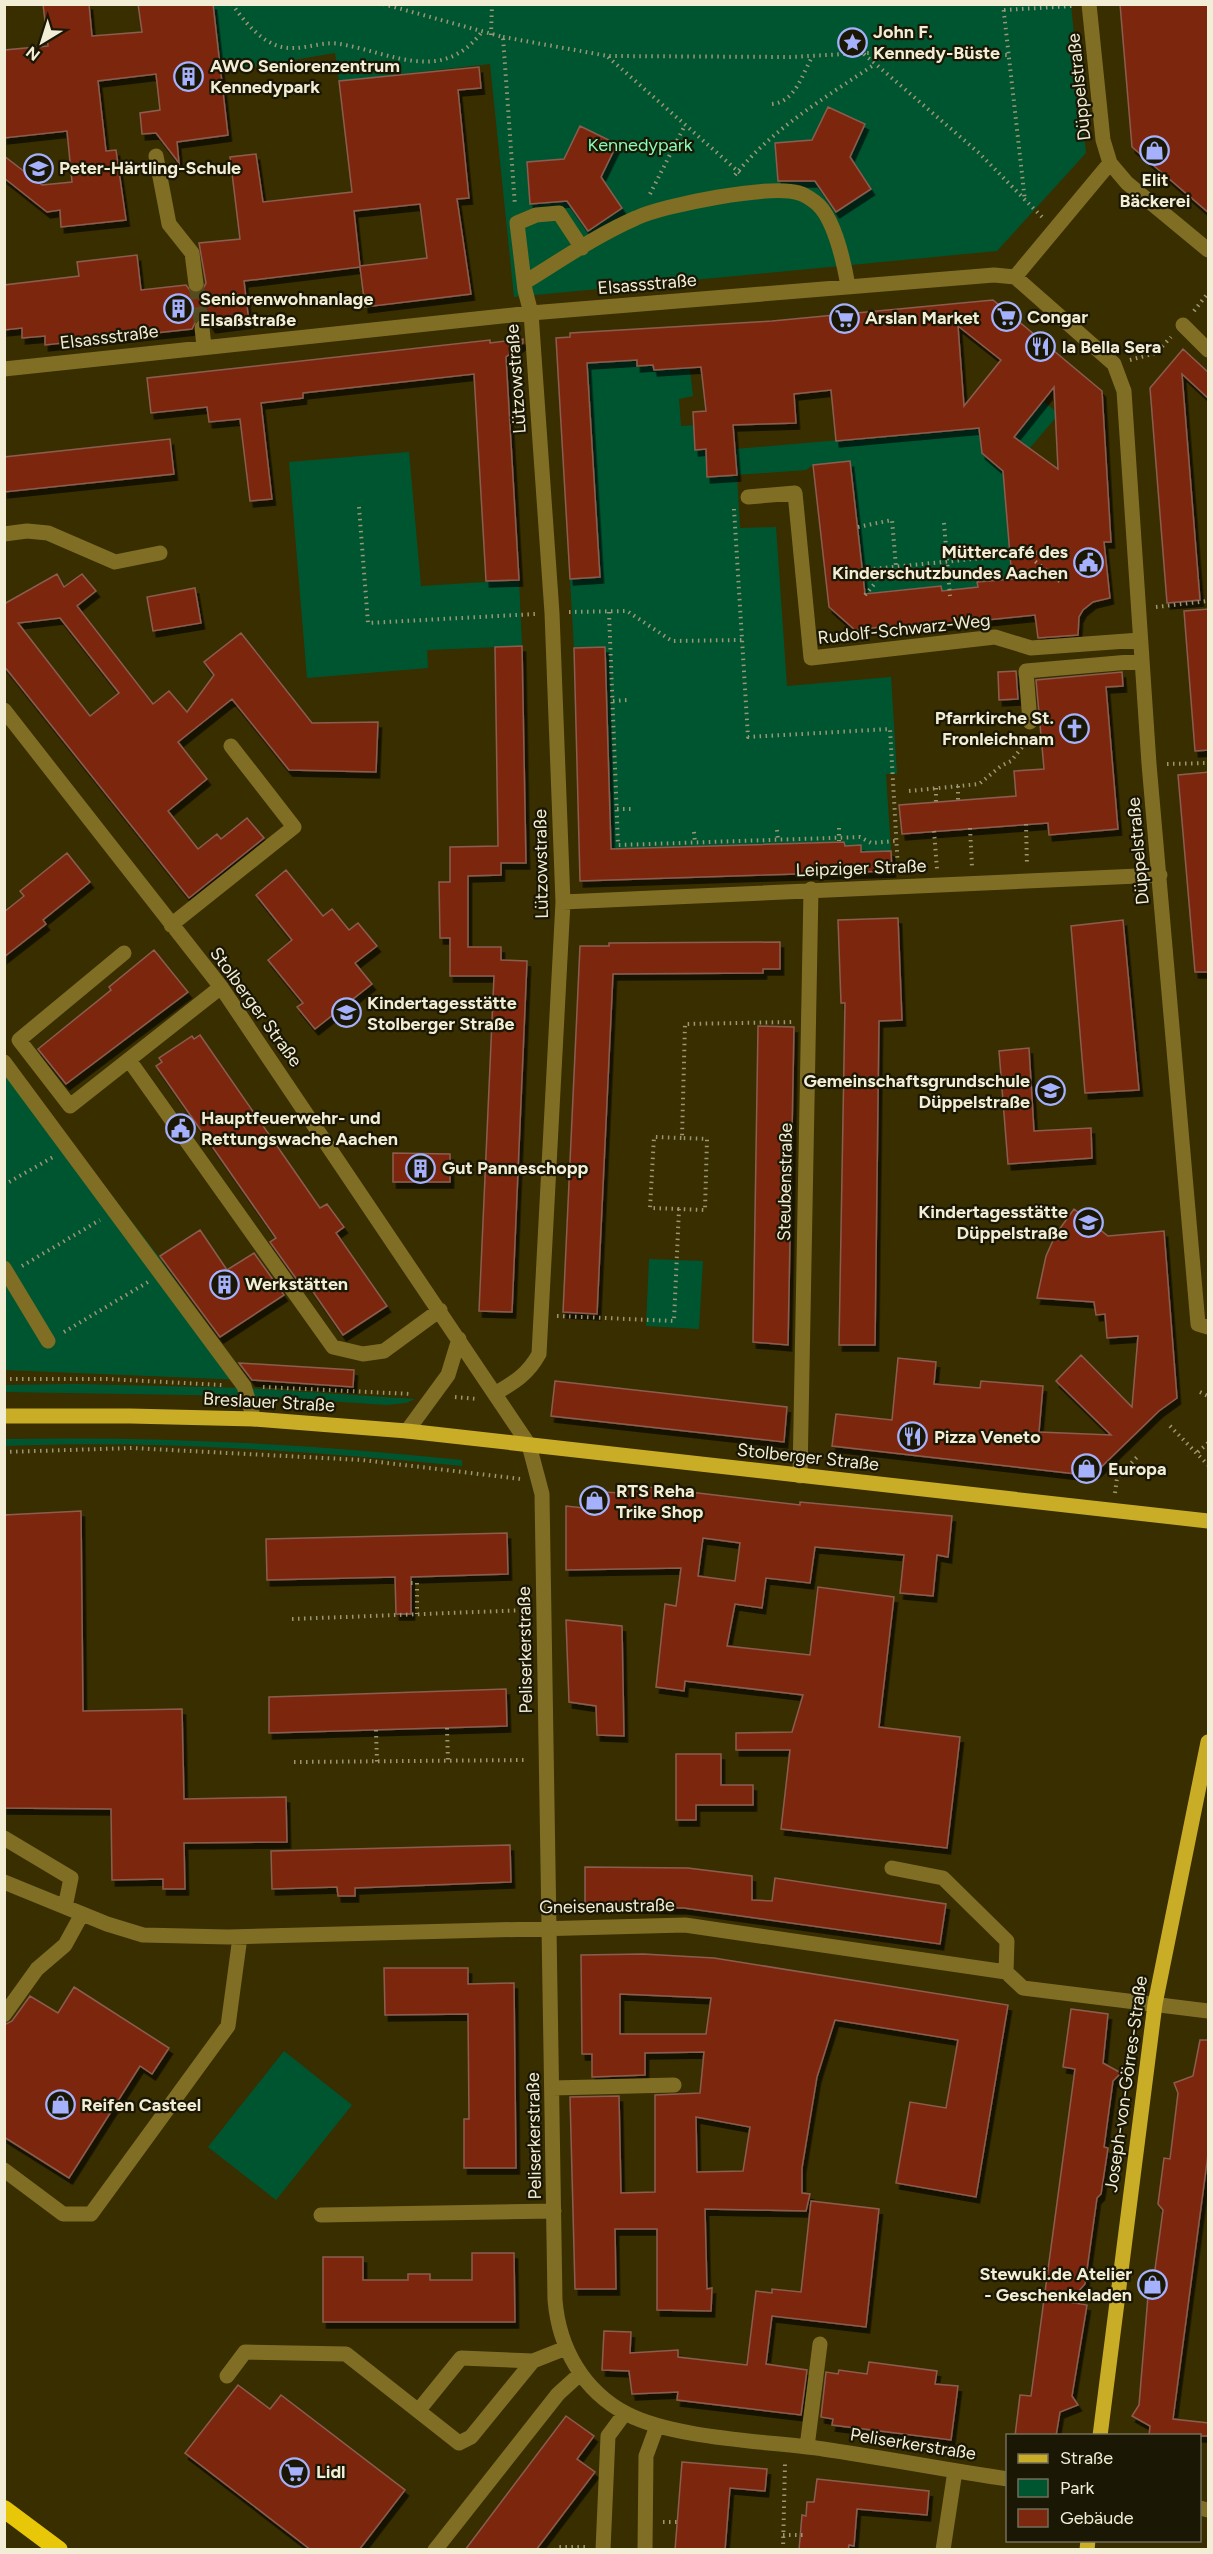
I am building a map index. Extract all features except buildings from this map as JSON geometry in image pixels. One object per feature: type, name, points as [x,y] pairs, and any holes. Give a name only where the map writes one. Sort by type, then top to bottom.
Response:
[{"type":"highway","points":[[4,2509],[59,2550]]},
{"type":"main road","name":"Breslauer Straße","points":[[4,1416],[254,1419],[407,1431],[529,1445]]},
{"type":"main road","name":"Stolberger Straße","points":[[529,1445],[1209,1521]]},
{"type":"main road","name":"Joseph-von-Görres-Straße","points":[[1100,2434],[1155,2004],[1209,1742]]},
{"type":"street","name":"Düppelstraße","points":[[1089,5],[1103,140],[1110,164]]},
{"type":"street","points":[[156,156],[169,224],[192,253],[196,284]]},
{"type":"street","points":[[1015,277],[1054,227],[1110,164],[1127,183],[1209,250]]},
{"type":"street","points":[[525,282],[639,216],[718,197],[761,191],[798,193],[816,203],[831,228],[843,260],[848,286]]},
{"type":"street","points":[[517,223],[536,215],[559,213],[582,248]]},
{"type":"street","name":"Lützowstraße","points":[[496,1393],[519,1380],[531,1369],[539,1354],[563,902],[552,612],[531,313],[517,223]]},
{"type":"street","name":"Elsassstraße","points":[[4,369],[531,313],[994,275],[1015,277]]},
{"type":"street","name":"Düppelstraße","points":[[1015,277],[1114,364],[1124,391],[1149,764],[1198,1324],[1209,1327]]},
{"type":"street","points":[[202,328],[204,346]]},
{"type":"street","points":[[1187,329],[1209,350]]},
{"type":"street","name":"Rudolf-Schwarz-Weg","points":[[748,497],[795,493],[811,658],[995,638],[1031,648],[1140,640]]},
{"type":"street","points":[[4,534],[27,531],[48,533],[115,562],[160,553]]},
{"type":"street","points":[[1030,722],[1026,671],[1141,661]]},
{"type":"street","name":"Stolberger Straße","points":[[4,711],[220,987],[529,1445]]},
{"type":"street","points":[[171,925],[294,828],[231,746]]},
{"type":"street","name":"Leipziger Straße","points":[[563,902],[811,889],[1160,876]]},
{"type":"street","name":"Steubenstraße","points":[[800,1476],[811,889]]},
{"type":"street","points":[[124,952],[19,1040],[70,1106],[220,987]]},
{"type":"street","points":[[129,1060],[333,1347],[363,1354],[384,1351],[440,1310]]},
{"type":"street","points":[[4,1062],[244,1386],[254,1419]]},
{"type":"street","points":[[6,1271],[48,1341]]},
{"type":"street","points":[[407,1431],[448,1375],[459,1339]]},
{"type":"street","name":"Peliserkerstraße","points":[[529,1445],[540,1481],[557,2325],[566,2348],[580,2374],[602,2397],[626,2413],[657,2426],[1006,2479]]},
{"type":"street","points":[[4,1838],[71,1878],[65,1907]]},
{"type":"street","points":[[892,1868],[942,1878],[1007,1941],[1006,1972]]},
{"type":"street","name":"Gneisenaustraße","points":[[4,1882],[82,1914],[143,1935],[240,1937],[685,1925],[1006,1972],[1023,1988],[1209,2011]]},
{"type":"street","points":[[4,2015],[37,1969],[65,1945],[82,1914]]},
{"type":"street","points":[[4,2170],[63,2214],[91,2214],[228,2026],[240,1937]]},
{"type":"street","points":[[552,2088],[674,2085]]},
{"type":"street","points":[[321,2215],[554,2211]]},
{"type":"street","points":[[807,2447],[820,2344]]},
{"type":"street","points":[[418,2411],[461,2358],[533,2361],[566,2348]]},
{"type":"street","points":[[227,2376],[245,2352],[346,2355],[459,2443],[471,2437],[533,2361]]},
{"type":"street","points":[[435,2550],[558,2394],[580,2374]]},
{"type":"street","points":[[603,2550],[608,2436],[626,2413]]},
{"type":"street","points":[[645,2550],[646,2456],[657,2426]]},
{"type":"street","points":[[943,2550],[955,2471]]},
{"type":"path","points":[[232,4],[245,24],[266,40],[291,49],[336,43],[416,63],[447,59],[468,50],[481,33]]},
{"type":"path","points":[[383,4],[481,33],[608,57],[813,56],[862,53],[1008,55]]},
{"type":"path","points":[[490,35],[492,4]]},
{"type":"path","points":[[1003,4],[1025,202]]},
{"type":"path","points":[[1004,10],[1089,5]]},
{"type":"path","points":[[502,37],[517,223]]},
{"type":"path","points":[[862,53],[979,153],[1025,202],[1054,227]]},
{"type":"path","points":[[772,104],[786,101],[792,94],[813,56]]},
{"type":"path","points":[[608,57],[761,191]]},
{"type":"path","points":[[718,197],[760,146],[779,129],[875,64]]},
{"type":"path","points":[[639,216],[685,125]]},
{"type":"path","points":[[734,506],[748,737],[890,729],[899,886]]},
{"type":"path","points":[[359,507],[368,623],[552,612],[627,611],[672,641],[742,640]]},
{"type":"path","points":[[858,527],[892,520],[896,567]]},
{"type":"path","points":[[944,523],[950,596]]},
{"type":"path","points":[[862,570],[1054,551]]},
{"type":"path","points":[[1026,554],[1062,583]]},
{"type":"path","points":[[865,595],[876,582],[875,569]]},
{"type":"path","points":[[1137,609],[1209,601]]},
{"type":"path","points":[[609,612],[618,845],[758,843],[778,840],[860,837],[871,843],[896,841]]},
{"type":"path","points":[[613,701],[628,700]]},
{"type":"path","points":[[909,791],[979,784],[1011,761],[1028,741],[1030,722]]},
{"type":"path","points":[[1149,764],[1209,763]]},
{"type":"path","points":[[958,786],[958,801]]},
{"type":"path","points":[[936,788],[936,802]]},
{"type":"path","points":[[617,809],[631,809]]},
{"type":"path","points":[[1026,824],[1028,881]]},
{"type":"path","points":[[839,828],[839,839]]},
{"type":"path","points":[[970,828],[973,883]]},
{"type":"path","points":[[777,830],[778,840]]},
{"type":"path","points":[[934,831],[939,884]]},
{"type":"path","points":[[694,832],[695,843]]},
{"type":"path","points":[[682,1138],[685,1024],[807,1022]]},
{"type":"path","points":[[654,1137],[707,1139],[705,1210],[679,1209],[650,1208],[654,1137]]},
{"type":"path","points":[[4,1185],[68,1148]]},
{"type":"path","points":[[542,1316],[674,1321],[679,1209]]},
{"type":"path","points":[[6,1271],[116,1211]]},
{"type":"path","points":[[48,1341],[162,1274]]},
{"type":"path","points":[[1200,1392],[1209,1396]]},
{"type":"path","points":[[1170,1426],[1209,1465]]},
{"type":"path","points":[[1198,1452],[1209,1443]]},
{"type":"path","points":[[4,1452],[132,1448],[362,1460],[540,1481]]},
{"type":"path","points":[[1113,1509],[1117,1478],[1139,1455]]},
{"type":"path","points":[[411,1583],[417,1582],[417,1614]]},
{"type":"path","points":[[291,1619],[544,1610]]},
{"type":"path","points":[[447,1728],[448,1761]]},
{"type":"path","points":[[376,1730],[377,1761]]},
{"type":"path","points":[[294,1762],[547,1760]]},
{"type":"path","points":[[783,2550],[784,2472],[788,2445]]},
{"type":"path","points":[[783,2535],[804,2535]]},
{"type":"path","points":[[555,2550],[557,2547],[577,2546]]},
{"type":"green space","name":"Kennedypark","points":[[213,5],[1071,5],[1086,153],[997,251],[514,297],[490,64],[339,81],[335,53],[220,72]]},
{"type":"green space","points":[[637,360],[637,366],[653,365],[654,370],[669,369],[689,361],[693,396],[679,399],[681,426],[694,425],[695,450],[706,449],[707,476],[735,449],[979,428],[1011,440],[1037,396],[1059,414],[1004,478],[1068,580],[1006,579],[978,582],[978,587],[942,597],[941,586],[887,591],[875,602],[853,585],[862,570],[850,462],[813,465],[806,470],[737,475],[740,528],[776,527],[787,686],[891,677],[897,774],[886,774],[891,851],[861,852],[860,845],[845,846],[844,841],[834,842],[834,845],[639,852],[638,848],[629,848],[629,852],[611,852],[605,647],[574,648],[570,579],[600,577],[587,363]]},
{"type":"green space","points":[[409,452],[421,586],[519,580],[522,646],[427,650],[428,668],[307,678],[289,462]]},
{"type":"green space","points":[[4,1055],[159,1257],[246,1380],[5,1370]]},
{"type":"green space","points":[[649,1259],[703,1261],[699,1329],[646,1326]]},
{"type":"green space","points":[[76,1384],[248,1388],[415,1399],[406,1403],[387,1405],[251,1396],[5,1392],[4,1385]]},
{"type":"green space","points":[[4,1439],[176,1440],[291,1446],[462,1460],[462,1466],[234,1448],[119,1444],[5,1446]]},
{"type":"green space","points":[[284,2051],[352,2105],[276,2200],[208,2147]]},
{"type":"tunnel","points":[[196,284],[202,328]]},
{"type":"place","name":"John F. Kennedy-Büste","points":[[852,42]]},
{"type":"place","name":"AWO Seniorenzentrum Kennedypark","points":[[189,76]]},
{"type":"place","name":"Elit Bäckerei","points":[[1155,151]]},
{"type":"place","name":"Peter-Härtling-Schule","points":[[38,168]]},
{"type":"place","name":"Seniorenwohnanlage Elsaßstraße","points":[[179,309]]},
{"type":"place","name":"Congar","points":[[1006,317]]},
{"type":"place","name":"Arslan Market","points":[[844,318]]},
{"type":"place","name":"la Bella Sera","points":[[1041,347]]},
{"type":"place","name":"Müttercafé des Kinderschutzbundes Aachen","points":[[1089,562]]},
{"type":"place","name":"Pfarrkirche St. Fronleichnam","points":[[1075,728]]},
{"type":"place","name":"Kindertagesstätte Stolberger Straße","points":[[346,1013]]},
{"type":"place","name":"Gemeinschaftsgrundschule Düppelstraße","points":[[1051,1091]]},
{"type":"place","name":"Hauptfeuerwehr- und Rettungswache Aachen","points":[[180,1128]]},
{"type":"place","name":"Gut Panneschopp","points":[[421,1168]]},
{"type":"place","name":"Kindertagesstätte Düppelstraße","points":[[1089,1222]]},
{"type":"place","name":"Werkstätten","points":[[224,1284]]},
{"type":"place","name":"Pizza Veneto","points":[[913,1437]]},
{"type":"place","name":"Europa","points":[[1087,1469]]},
{"type":"place","name":"RTS Reha Trike Shop","points":[[595,1501]]},
{"type":"place","name":"Reifen Casteel","points":[[60,2105]]},
{"type":"place","name":"Stewuki.de Atelier - Geschenkeladen","points":[[1153,2284]]},
{"type":"place","name":"Lidl","points":[[295,2472]]}]
